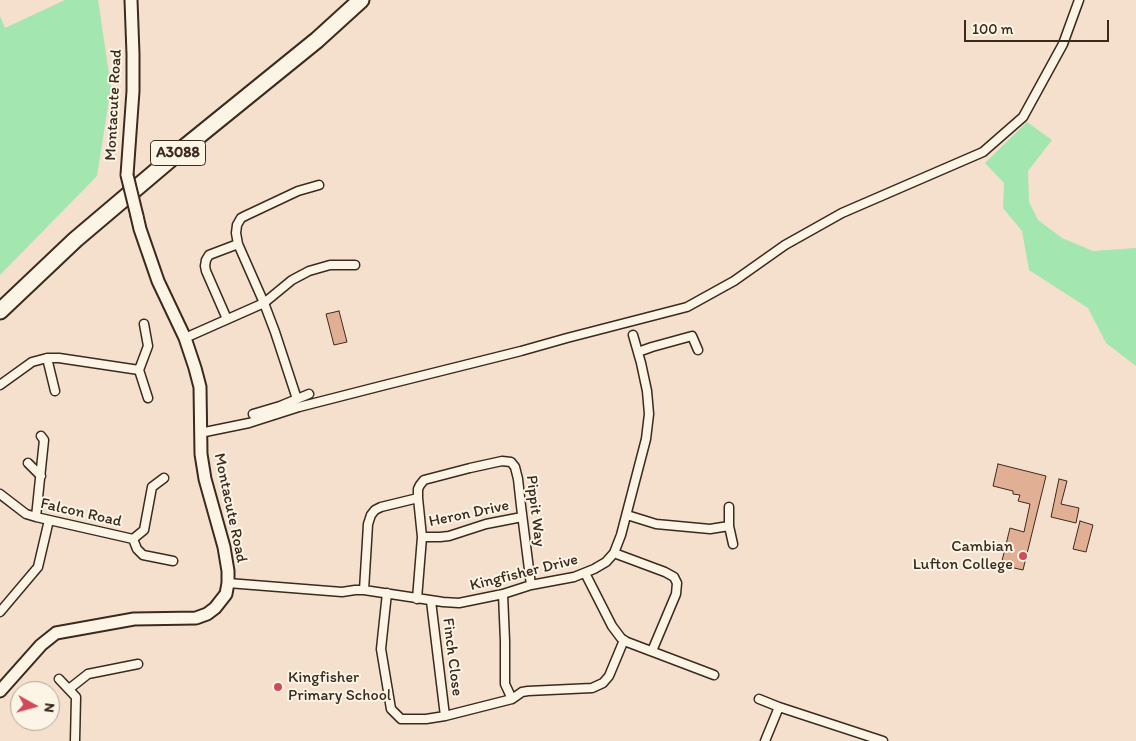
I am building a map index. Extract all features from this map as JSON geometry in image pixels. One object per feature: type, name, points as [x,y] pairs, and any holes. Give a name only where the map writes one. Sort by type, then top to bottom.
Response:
[{"type":"highway","name":"A3088","points":[[0,311],[75,240],[180,151],[317,40],[360,0]]},
{"type":"street","name":"Montacute Road","points":[[2,687],[41,645],[56,633],[134,619],[196,618],[207,614],[215,608],[226,594],[228,584],[224,547],[205,479],[201,454],[200,387],[196,368],[185,338],[158,281],[140,229],[127,175],[133,91],[131,0]]},
{"type":"street","points":[[200,433],[687,307],[734,281],[785,244],[842,213],[983,152],[1023,117],[1063,44],[1079,0]]},
{"type":"street","points":[[296,399],[275,332],[238,244],[236,233],[237,225],[241,218],[298,191],[319,185]]},
{"type":"street","points":[[228,319],[205,266],[209,256],[238,244]]},
{"type":"street","points":[[185,338],[264,302],[292,280],[309,271],[330,265],[354,265]]},
{"type":"street","points":[[144,324],[148,346],[139,370],[148,398]]},
{"type":"street","points":[[633,335],[647,391],[649,414],[646,439],[627,514],[614,553],[665,572],[674,577],[677,583],[676,594],[652,652]]},
{"type":"street","points":[[638,352],[692,336],[698,350]]},
{"type":"street","points":[[0,384],[32,362],[47,358],[139,370]]},
{"type":"street","points":[[47,358],[55,391]]},
{"type":"street","points":[[253,414],[280,406],[309,394]]},
{"type":"street","points":[[36,517],[44,440],[41,436]]},
{"type":"street","name":"Pippit Way","points":[[418,498],[418,489],[424,480],[502,461],[512,462],[518,480],[530,585]]},
{"type":"street","points":[[28,463],[41,476]]},
{"type":"street","name":"Falcon Road","points":[[133,539],[144,530],[152,487],[164,478]]},
{"type":"street","name":"Falcon Road","points":[[0,494],[26,514],[133,539]]},
{"type":"street","points":[[364,590],[368,524],[371,515],[381,507],[418,498],[422,537],[417,599]]},
{"type":"street","points":[[729,507],[729,526],[734,544]]},
{"type":"street","points":[[627,514],[656,524],[710,529],[729,526]]},
{"type":"street","name":"Heron Drive","points":[[422,537],[440,538],[498,521],[522,518]]},
{"type":"street","points":[[0,612],[38,567],[48,520]]},
{"type":"street","name":"Falcon Road","points":[[133,539],[137,549],[143,554],[173,561]]},
{"type":"street","name":"Kingfisher Drive","points":[[228,584],[342,592],[364,590],[431,601],[459,603],[503,594],[530,585],[574,577],[606,562],[614,553]]},
{"type":"street","points":[[585,573],[612,626],[624,640],[714,675]]},
{"type":"street","points":[[387,594],[381,649],[391,709],[401,719],[426,719],[445,716],[512,699],[522,692],[586,689],[598,686],[609,676],[624,640]]},
{"type":"street","points":[[503,594],[505,684],[512,699]]},
{"type":"street","name":"Finch Close","points":[[431,601],[445,716]]},
{"type":"street","points":[[69,689],[88,674],[138,664]]},
{"type":"street","points":[[58,679],[76,698],[75,741]]},
{"type":"street","points":[[759,699],[884,741]]},
{"type":"street","points":[[765,741],[779,707]]},
{"type":"green space","points":[[65,0],[98,0],[111,87],[97,176],[0,275],[0,16],[5,28]]},
{"type":"green space","points":[[1027,122],[1052,140],[1028,171],[1029,202],[1038,220],[1062,238],[1093,251],[1136,248],[1136,366],[1106,343],[1088,308],[1029,270],[1022,231],[1003,208],[1004,183],[985,163]]},
{"type":"building","points":[[339,311],[347,342],[334,345],[326,314]]},
{"type":"building","points":[[998,464],[1046,476],[1023,570],[1001,565],[1010,528],[1024,532],[1030,504],[1018,501],[1020,495],[1013,494],[1013,491],[993,486]]},
{"type":"building","points":[[1059,479],[1067,481],[1061,504],[1079,508],[1076,523],[1051,517]]},
{"type":"building","points":[[1080,521],[1093,525],[1086,552],[1073,549]]},
{"type":"place","name":"Cambian Lufton College","points":[[1023,556]]},
{"type":"place","name":"Kingfisher Primary School","points":[[278,687]]}]
